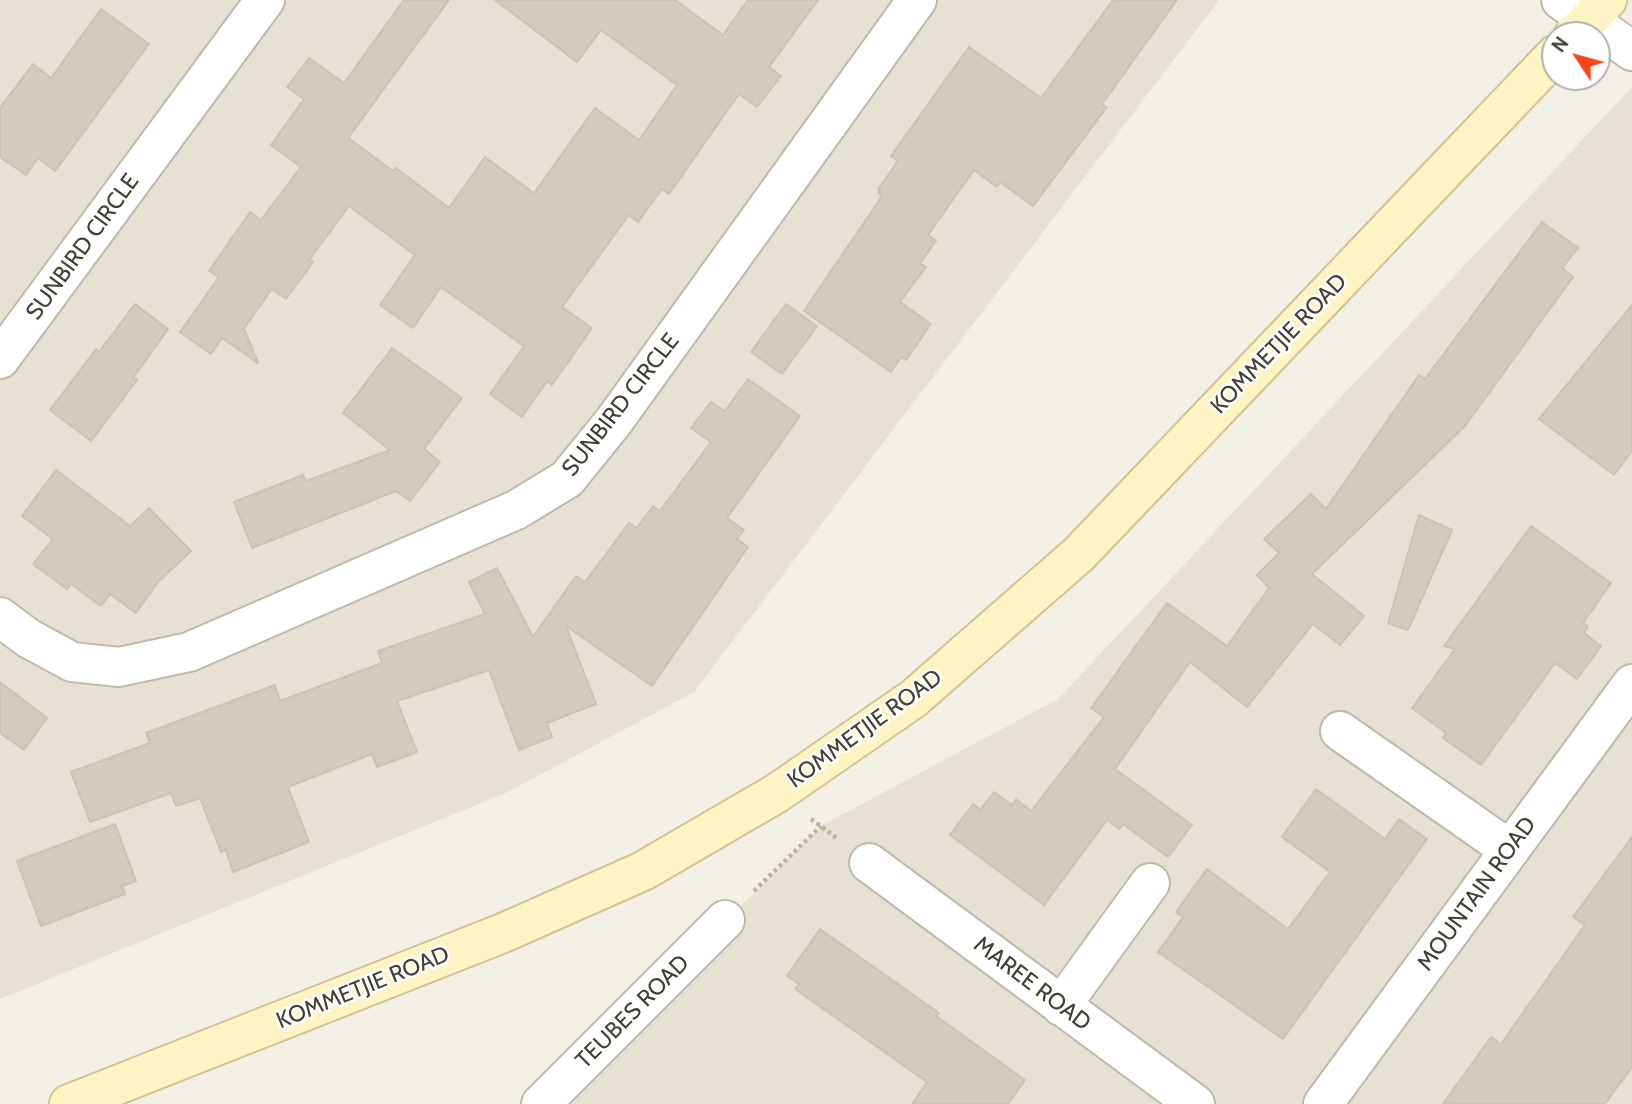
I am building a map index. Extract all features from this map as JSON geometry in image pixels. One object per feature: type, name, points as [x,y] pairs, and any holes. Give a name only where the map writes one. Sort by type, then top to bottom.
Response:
[{"type":"main road","name":"KOMMETJIE ROAD","points":[[69,1104],[528,922],[643,871],[777,793],[913,699],[1079,554],[1541,70]]},
{"type":"street","name":"SUNBIRD CIRCLE","points":[[0,359],[265,0]]},
{"type":"street","name":"SUNBIRD CIRCLE","points":[[0,617],[28,638],[72,662],[119,667],[189,652],[516,510],[567,479],[614,421],[917,0]]},
{"type":"street","points":[[1583,14],[1632,51]]},
{"type":"street","name":"MOUNTAIN ROAD","points":[[1323,1104],[1632,684]]},
{"type":"street","points":[[1340,731],[1510,850]]},
{"type":"street","name":"MAREE ROAD","points":[[869,863],[1195,1104]]},
{"type":"street","points":[[1061,1006],[1150,883]]},
{"type":"street","name":"TEUBES ROAD","points":[[541,1104],[724,920]]},
{"type":"path","points":[[777,793],[869,863]]},
{"type":"path","points":[[724,920],[821,826]]},
{"type":"shaded area","points":[[0,0],[1219,0],[694,692],[508,792],[0,999]]},
{"type":"shaded area","points":[[1632,87],[1632,1104],[541,1104],[821,826],[1058,699]]},
{"type":"building","points":[[404,0],[449,0],[348,138],[393,171],[396,168],[449,208],[485,157],[534,193],[595,108],[639,140],[677,85],[601,30],[577,62],[495,0],[675,0],[723,35],[748,0],[818,0],[769,67],[781,76],[757,107],[739,94],[669,194],[662,189],[638,222],[629,215],[562,307],[592,328],[552,385],[547,381],[522,417],[490,394],[524,346],[441,287],[413,328],[380,305],[415,255],[349,206],[309,260],[313,262],[286,299],[272,289],[244,328],[258,363],[222,338],[211,354],[180,332],[219,277],[209,271],[250,212],[261,220],[301,167],[271,145],[304,99],[287,87],[309,58],[344,83]]},
{"type":"building","points":[[1113,0],[1177,0],[1102,104],[1107,107],[1033,206],[1000,182],[997,187],[974,170],[928,235],[936,241],[920,263],[926,267],[900,302],[931,324],[906,360],[901,357],[891,372],[804,311],[882,196],[878,189],[898,161],[891,156],[969,47],[1041,98]]},
{"type":"building","points":[[101,9],[149,44],[55,171],[38,158],[26,175],[0,157],[0,108],[33,64],[51,78]]},
{"type":"building","points":[[1542,222],[1578,248],[1562,268],[1573,277],[1465,426],[1312,574],[1364,616],[1340,645],[1313,624],[1247,707],[1190,662],[1115,769],[1192,825],[1168,857],[1123,824],[1119,829],[1107,820],[1044,905],[950,835],[973,804],[980,810],[994,792],[1012,805],[1016,799],[1031,811],[1104,717],[1091,708],[1167,603],[1227,646],[1269,588],[1257,575],[1279,553],[1264,539],[1311,494],[1326,509],[1419,375],[1425,379]]},
{"type":"building","points":[[135,304],[168,329],[133,378],[137,380],[91,441],[50,410],[96,349],[99,352]]},
{"type":"building","points":[[786,304],[817,326],[782,374],[751,352]]},
{"type":"building","points":[[1632,305],[1632,451],[1614,475],[1539,419]]},
{"type":"building","points":[[392,348],[462,398],[424,449],[440,462],[410,501],[396,491],[252,548],[234,502],[303,475],[306,481],[390,450],[343,413]]},
{"type":"building","points":[[748,379],[800,416],[727,518],[744,530],[737,539],[748,547],[652,686],[566,626],[596,704],[547,723],[552,737],[519,750],[489,670],[397,701],[417,752],[377,767],[372,754],[288,787],[309,842],[233,872],[226,850],[221,852],[200,798],[176,806],[171,793],[90,822],[71,772],[150,743],[146,733],[275,685],[280,701],[382,663],[378,651],[485,614],[469,582],[497,568],[533,637],[576,576],[585,582],[629,523],[637,528],[653,506],[660,511],[711,442],[691,428],[711,402],[725,411]]},
{"type":"building","points":[[56,470],[130,526],[149,508],[191,551],[158,582],[136,613],[110,594],[101,606],[71,584],[67,589],[33,564],[53,539],[22,516]]},
{"type":"building","points":[[1419,515],[1452,530],[1408,630],[1388,623]]},
{"type":"building","points":[[1531,526],[1611,583],[1583,623],[1588,626],[1584,633],[1601,646],[1577,679],[1555,663],[1481,765],[1443,738],[1446,733],[1412,708],[1455,649],[1444,646]]},
{"type":"building","points":[[0,682],[47,718],[24,750],[0,733]]},
{"type":"building","points":[[1316,789],[1385,839],[1399,819],[1427,839],[1283,1039],[1158,952],[1183,917],[1176,912],[1207,869],[1288,929],[1330,872],[1282,837]]},
{"type":"building","points":[[115,824],[136,881],[122,886],[125,894],[41,926],[17,861]]},
{"type":"building","points":[[1632,837],[1632,1067],[1605,1104],[1443,1104],[1491,1037],[1501,1044],[1585,925],[1573,917]]},
{"type":"building","points":[[820,929],[939,1013],[936,1016],[1025,1080],[1008,1104],[912,1104],[927,1082],[795,989],[799,984],[787,976]]}]
